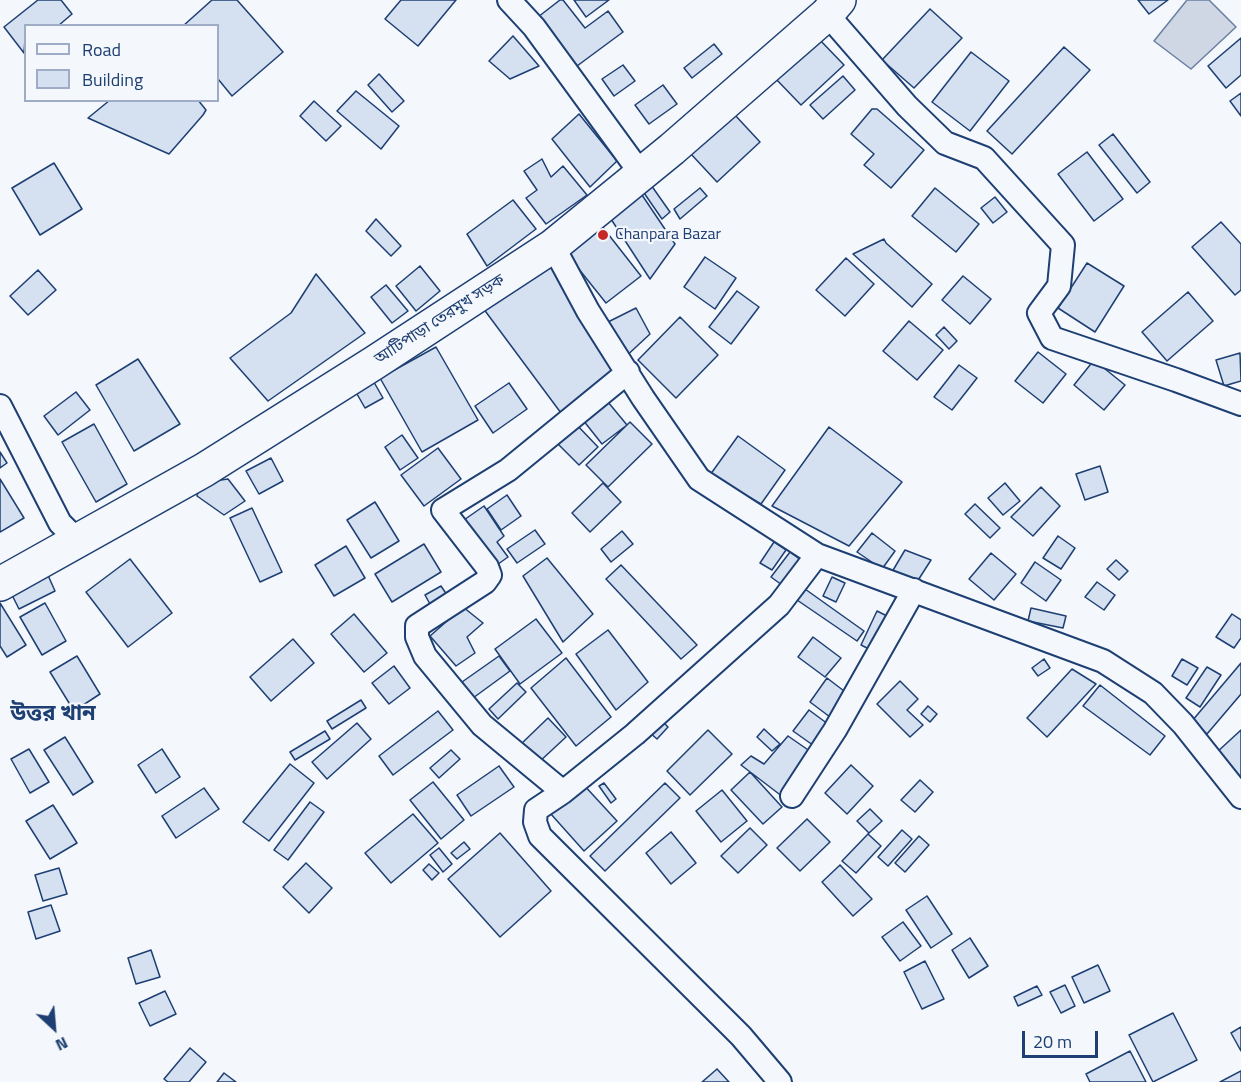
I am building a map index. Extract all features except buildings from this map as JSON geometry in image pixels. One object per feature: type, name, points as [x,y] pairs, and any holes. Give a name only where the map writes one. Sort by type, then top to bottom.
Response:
[{"type":"main road","name":"আটিপাড়া তেরমুখ সড়ক","points":[[0,584],[204,470],[553,246],[642,175],[833,7]]},
{"type":"street","points":[[509,0],[534,27],[642,175]]},
{"type":"street","points":[[833,7],[907,106],[945,143],[984,158],[1063,245],[1059,286],[1039,313],[1052,338],[1241,404]]},
{"type":"street","points":[[553,246],[588,311],[643,398],[699,479],[817,555],[1047,638],[1103,661],[1153,693],[1183,724],[1241,797]]},
{"type":"street","points":[[563,792],[482,724],[425,656],[417,637],[417,626],[485,582],[490,575],[487,567],[443,510],[508,470],[628,372]]},
{"type":"street","points":[[0,406],[60,523],[78,541]]},
{"type":"street","points":[[780,1082],[741,1036],[540,836],[535,822],[536,810],[563,792],[635,734],[779,605],[817,555]]},
{"type":"street","points":[[792,796],[835,730],[914,590]]},
{"type":"shaded area","points":[[1187,0],[1209,0],[1236,27],[1191,69],[1154,41]]},
{"type":"place","name":"Chanpara Bazar","points":[[603,235]]},
{"type":"district","name":"উত্তর খান","points":[[53,715]]}]
